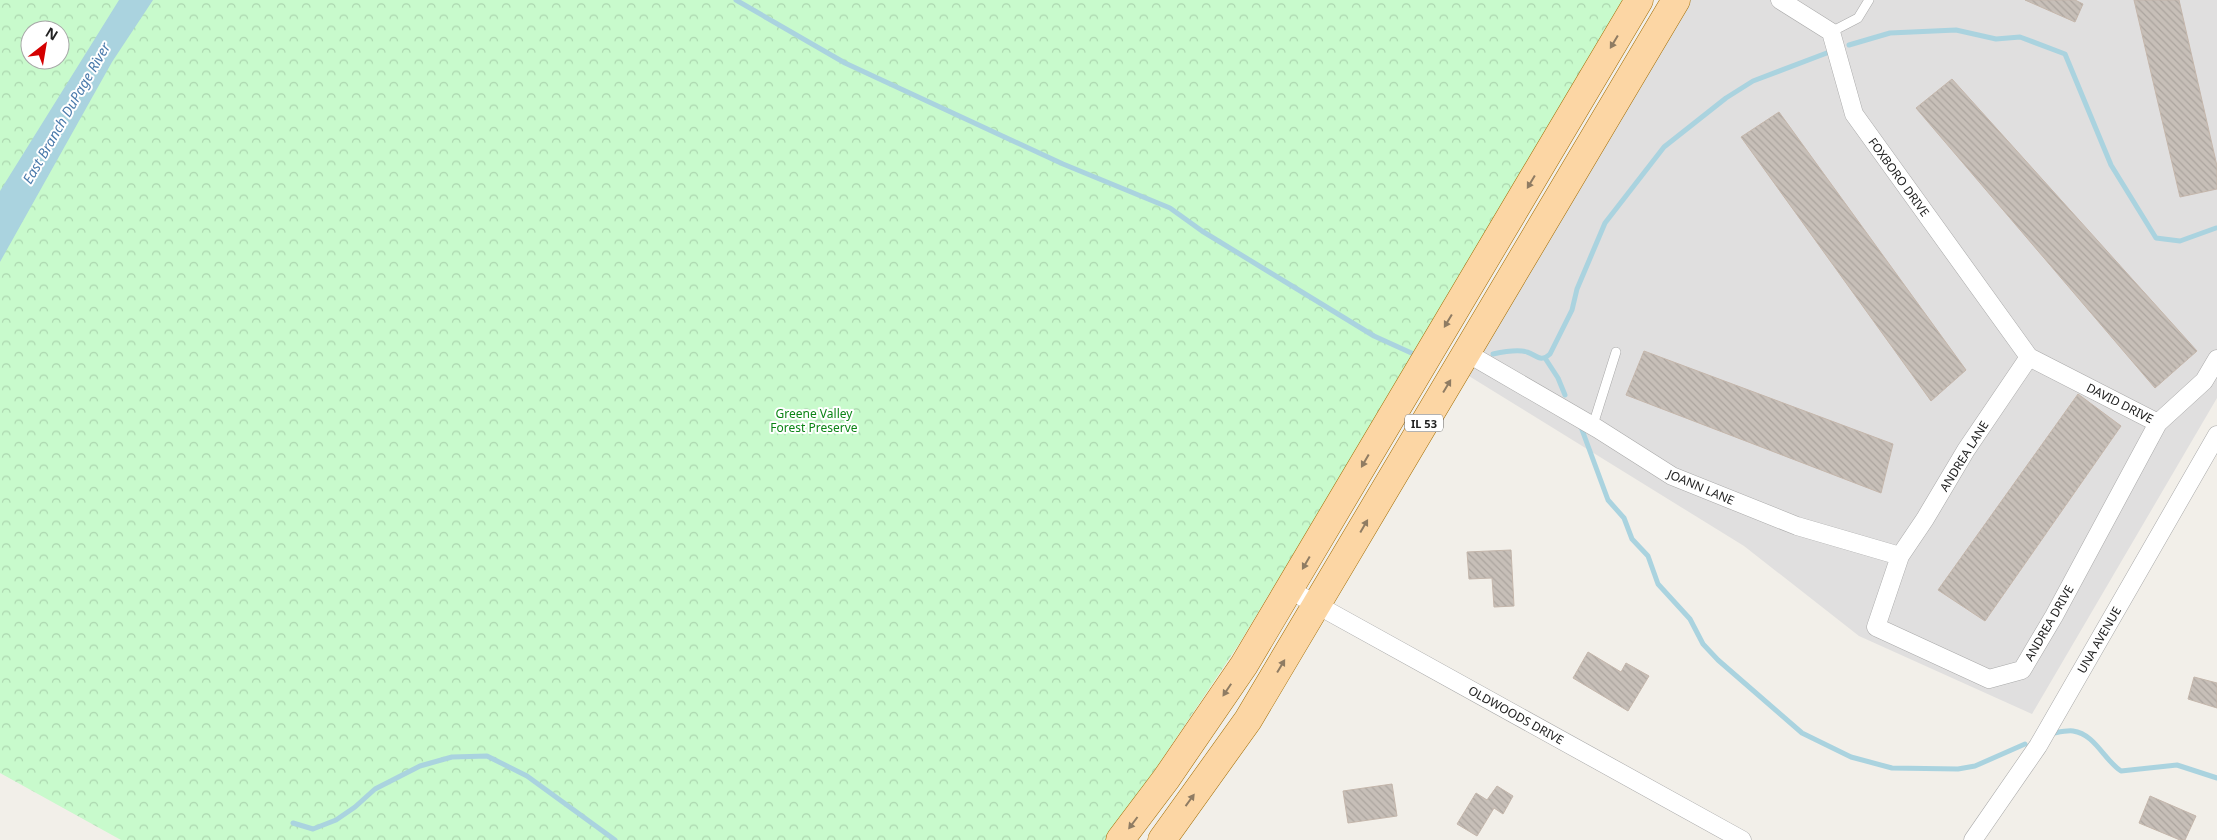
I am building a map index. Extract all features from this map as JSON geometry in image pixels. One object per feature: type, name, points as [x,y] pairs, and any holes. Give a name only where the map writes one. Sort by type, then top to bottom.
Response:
[{"type":"main road","name":"IL 53","points":[[1120,840],[1166,779],[1233,681],[1290,590],[1411,381],[1639,0]]},
{"type":"main road","name":"IL 53","points":[[1162,840],[1248,720],[1676,0]]},
{"type":"street","points":[[1780,0],[1831,32]]},
{"type":"street","name":"FOXBORO DRIVE","points":[[1831,32],[1854,114],[2029,357]]},
{"type":"street","name":"JOANN LANE","points":[[1467,353],[1592,426],[1672,476],[1797,526],[1900,556]]},
{"type":"street","name":"DAVID DRIVE","points":[[2029,357],[2158,423],[2204,381],[2217,359]]},
{"type":"street","name":"ANDREA LANE","points":[[1900,556],[1925,519],[1966,450],[2029,357]]},
{"type":"street","name":"ANDREA DRIVE","points":[[1900,556],[1876,627],[1989,679],[2022,670],[2054,616],[2158,423]]},
{"type":"street","name":"UNA AVENUE","points":[[1974,840],[2038,746],[2217,435]]},
{"type":"street","name":"OLDWOODS DRIVE","points":[[1290,590],[1742,840]]},
{"type":"lane","points":[[1831,32],[1858,18],[1869,0]]},
{"type":"lane","points":[[1592,426],[1616,352]]},
{"type":"shaded area","points":[[1687,0],[2217,0],[2217,398],[2032,714],[1859,636],[1744,546],[1464,373]]},
{"type":"green space","name":"Greene Valley Forest Preserve","points":[[0,0],[1628,0],[1239,644],[1108,840],[121,840],[0,773]]},
{"type":"water","name":"East Branch DuPage River","points":[[119,0],[153,0],[112,62],[0,262],[0,191]]},
{"type":"building","points":[[2025,0],[2075,0],[2083,4],[2075,22]]},
{"type":"building","points":[[2134,0],[2179,0],[2217,166],[2217,189],[2180,197]]},
{"type":"building","points":[[1952,79],[2197,351],[2155,388],[1916,108]]},
{"type":"building","points":[[1779,112],[1966,370],[1931,401],[1741,137]]},
{"type":"building","points":[[1644,351],[1893,444],[1881,493],[1626,395]]},
{"type":"building","points":[[2078,394],[2121,426],[1985,621],[1938,590]]},
{"type":"building","points":[[1511,550],[1514,606],[1494,607],[1492,578],[1469,579],[1467,552]]},
{"type":"building","points":[[1588,652],[1621,672],[1626,663],[1649,676],[1628,711],[1573,678]]},
{"type":"building","points":[[2194,677],[2217,683],[2217,708],[2188,699]]},
{"type":"building","points":[[1392,784],[1397,816],[1348,823],[1343,791]]},
{"type":"building","points":[[1497,786],[1513,796],[1503,814],[1494,808],[1477,836],[1457,824],[1476,793],[1487,800]]},
{"type":"building","points":[[2150,796],[2196,816],[2185,840],[2180,840],[2139,823]]},
{"type":"waterway","points":[[736,0],[845,63],[1063,164],[1170,208],[1202,231],[1374,336],[1418,356]]},
{"type":"waterway","points":[[1849,45],[1890,33],[1956,30],[1996,39],[2020,37],[2065,54],[2111,165],[2156,238],[2180,241],[2216,228]]},
{"type":"waterway","points":[[1493,354],[1519,351],[1541,358],[1547,357],[1550,354],[1572,310],[1577,289],[1605,223],[1664,147],[1726,98],[1753,81],[1832,51]]},
{"type":"waterway","points":[[1545,358],[1558,378],[1565,395]]},
{"type":"waterway","points":[[1581,427],[1608,500],[1624,518],[1632,539],[1648,556],[1658,584],[1690,619],[1703,644],[1718,660],[1802,733],[1851,757],[1892,768],[1958,769],[1975,766],[2025,744]]},
{"type":"waterway","points":[[2049,734],[2064,731],[2081,733],[2093,742],[2109,761],[2121,771],[2177,765],[2217,778]]},
{"type":"waterway","points":[[293,823],[313,829],[336,820],[355,807],[375,789],[420,766],[452,757],[487,756],[527,776],[615,840]]}]
